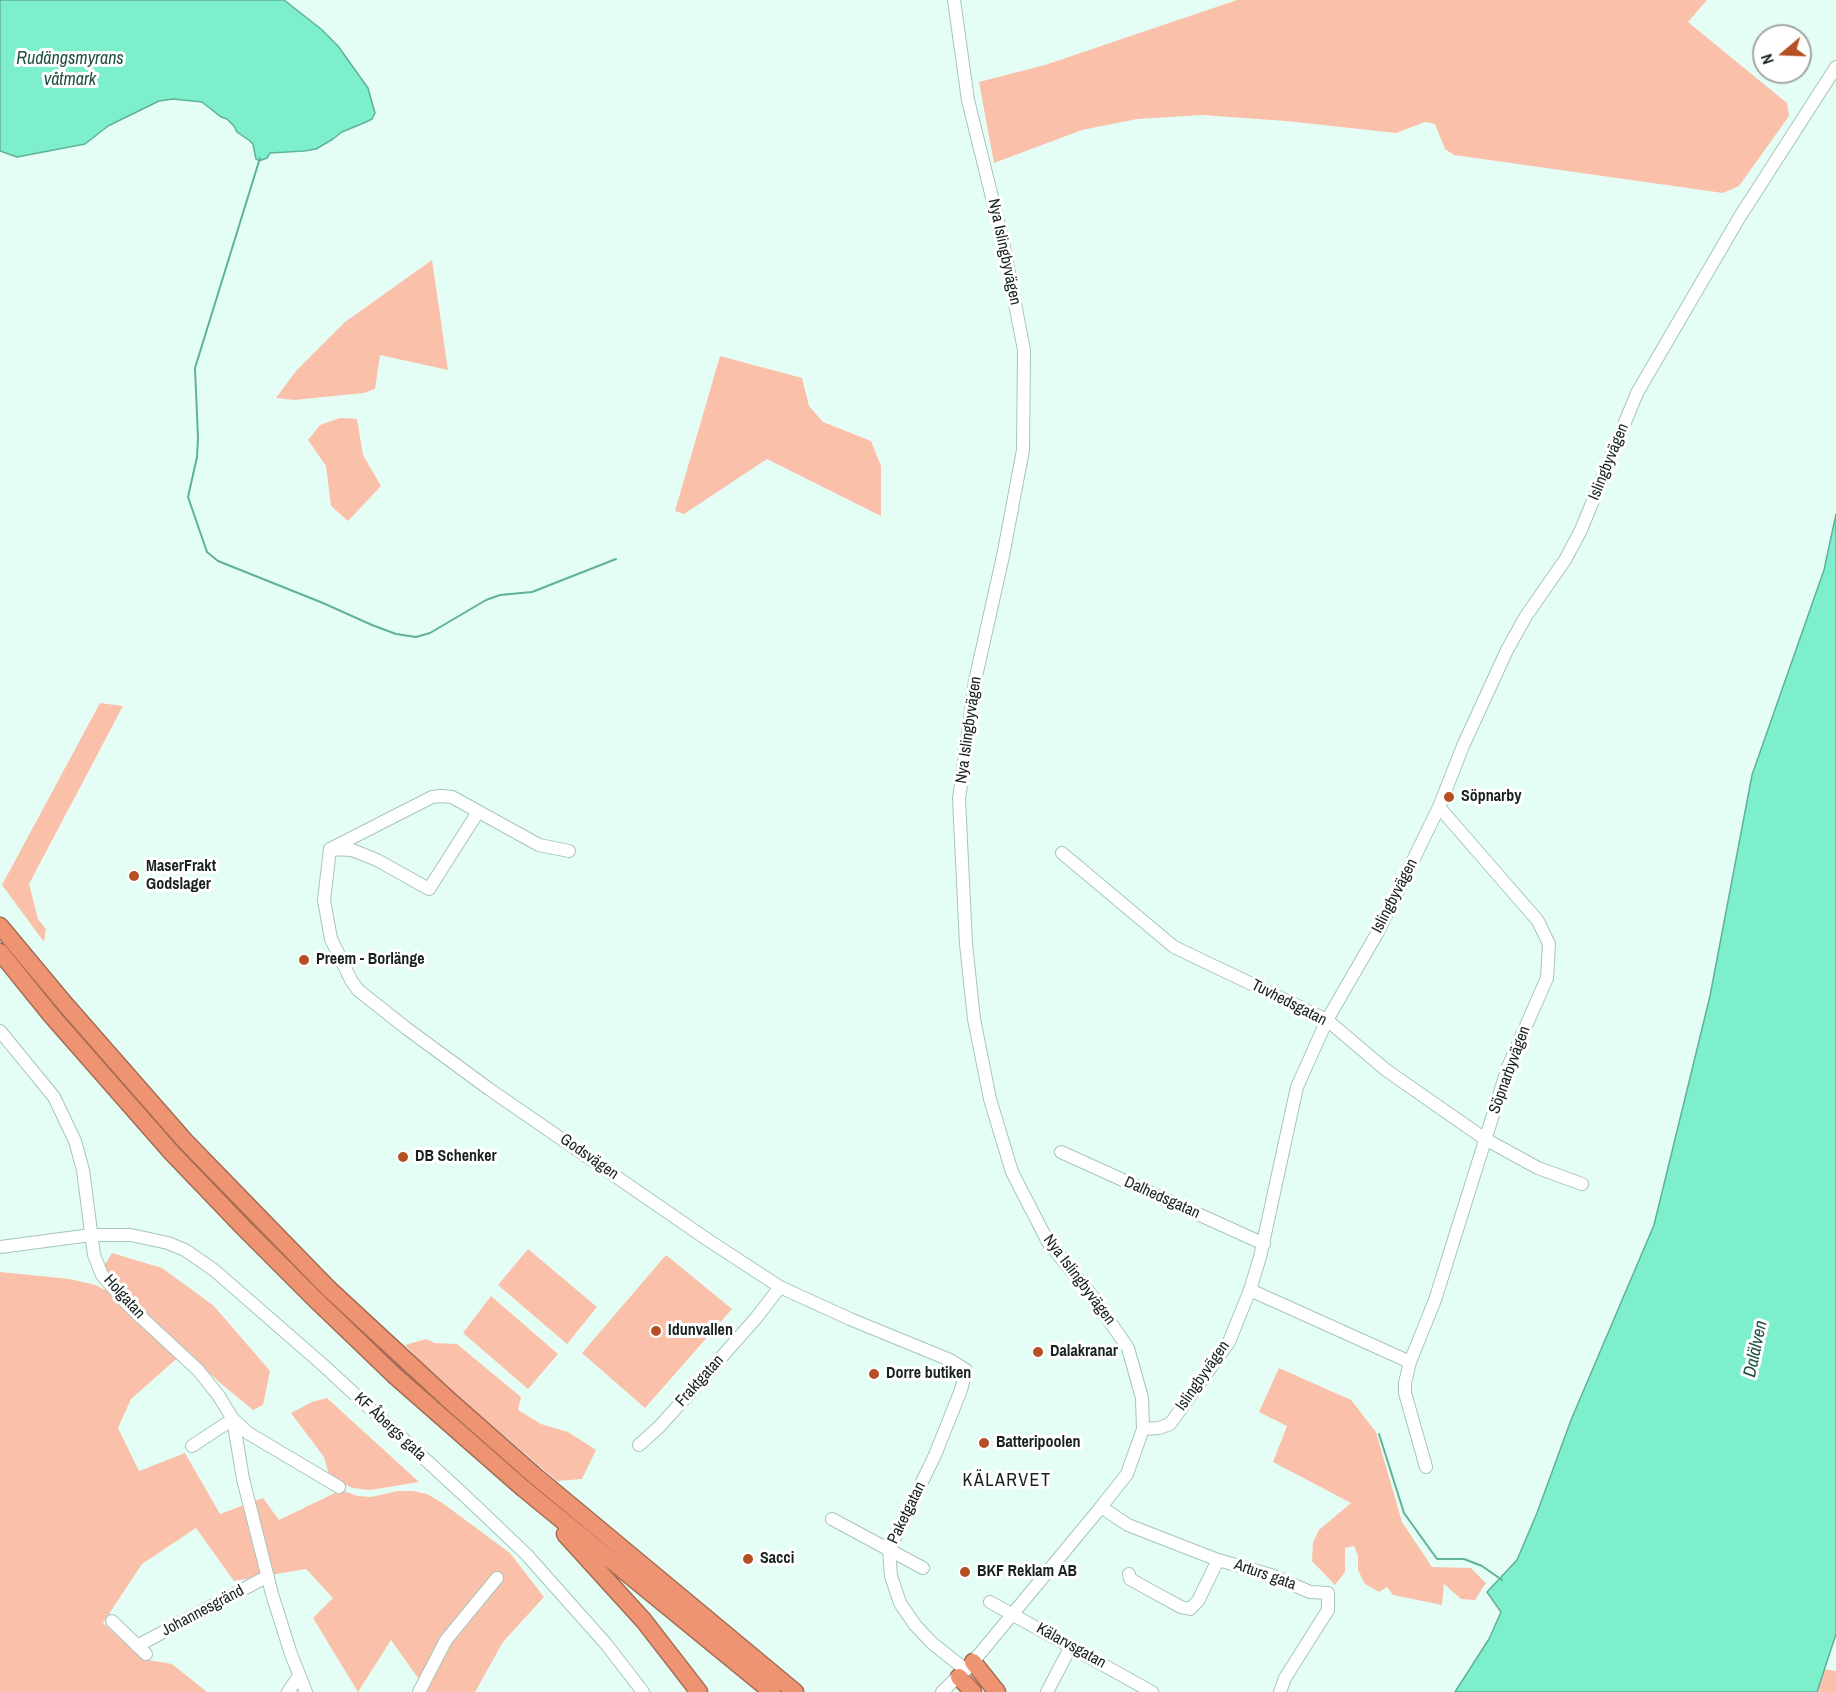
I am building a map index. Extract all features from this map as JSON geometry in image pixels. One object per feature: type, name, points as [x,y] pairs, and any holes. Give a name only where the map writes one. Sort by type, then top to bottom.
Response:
[{"type":"highway","points":[[0,926],[185,1141],[338,1297],[450,1402],[534,1475],[795,1692]]},
{"type":"highway","points":[[0,952],[51,1015],[172,1153],[242,1226],[394,1375],[524,1489],[772,1692]]},
{"type":"highway","points":[[524,1489],[644,1621],[699,1692]]},
{"type":"highway","points":[[966,1670],[973,1692]]},
{"type":"highway","points":[[966,1670],[997,1692]]},
{"type":"street","name":"Nya Islingbyvägen","points":[[954,0],[969,100],[1003,242],[1024,350],[1023,450],[1003,556],[975,681],[959,799],[966,944],[974,1019],[990,1100],[1012,1172],[1048,1242],[1092,1296],[1128,1348],[1142,1398],[1143,1429]]},
{"type":"street","name":"Islingbyvägen","points":[[1143,1429],[1159,1428],[1170,1424],[1228,1342],[1250,1290],[1264,1244],[1280,1158],[1297,1087],[1327,1020],[1379,930],[1439,807],[1463,746],[1507,650],[1526,616],[1565,560],[1581,530],[1637,393],[1739,218],[1836,67]]},
{"type":"street","points":[[330,849],[432,796],[452,797],[539,845],[569,851]]},
{"type":"street","name":"Söpnarbyvägen","points":[[1426,1467],[1405,1393],[1405,1383],[1410,1362],[1435,1300],[1508,1067],[1547,978],[1549,944],[1538,921],[1439,807]]},
{"type":"street","points":[[330,849],[352,850],[377,860],[429,889],[478,812]]},
{"type":"street","name":"Godsvägen","points":[[330,849],[324,900],[332,939],[358,990],[489,1089],[780,1287],[950,1360],[966,1370]]},
{"type":"street","name":"Tuvhedsgatan","points":[[1062,853],[1174,947],[1327,1020],[1386,1070],[1485,1139],[1538,1168],[1582,1184]]},
{"type":"street","name":"Holgatan","points":[[0,1031],[54,1097],[75,1141],[83,1170],[91,1235],[98,1264],[108,1283],[128,1305],[198,1370],[233,1419],[248,1433],[339,1487]]},
{"type":"street","name":"Dalhedsgatan","points":[[1061,1152],[1264,1244]]},
{"type":"street","points":[[0,1247],[91,1235]]},
{"type":"street","name":"KF Åbergs gata","points":[[91,1235],[131,1235],[168,1243],[185,1250],[225,1278],[526,1554],[606,1644],[643,1692]]},
{"type":"street","name":"Fraktgatan","points":[[639,1445],[659,1427],[697,1385],[780,1287]]},
{"type":"street","points":[[1250,1290],[1410,1362]]},
{"type":"street","name":"Paketgatan","points":[[966,1370],[961,1390],[934,1455],[889,1550],[891,1576],[900,1603],[915,1625],[932,1643],[966,1670]]},
{"type":"street","points":[[192,1446],[233,1419]]},
{"type":"street","name":"Holgatan","points":[[233,1419],[243,1479],[268,1576],[306,1692]]},
{"type":"street","points":[[942,1692],[966,1670],[1013,1615],[1127,1474],[1143,1429]]},
{"type":"street","name":"Arturs gata","points":[[1101,1507],[1128,1525],[1218,1560],[1271,1575],[1310,1592],[1328,1593],[1328,1610],[1285,1678],[1280,1692]]},
{"type":"street","points":[[832,1519],[923,1568]]},
{"type":"street","points":[[1129,1574],[1130,1579],[1181,1607],[1190,1609],[1198,1601],[1218,1560]]},
{"type":"street","name":"Johannesgränd","points":[[112,1622],[142,1650],[268,1576]]},
{"type":"street","points":[[419,1692],[446,1640],[497,1578]]},
{"type":"street","name":"Kälarvsgatan","points":[[990,1602],[1152,1692]]},
{"type":"street","points":[[1047,1692],[1071,1646]]},
{"type":"street","points":[[288,1692],[299,1676]]},
{"type":"shaded area","points":[[1237,0],[1707,0],[1688,22],[1752,74],[1752,84],[1764,84],[1787,103],[1789,116],[1739,186],[1723,193],[1454,155],[1445,149],[1435,124],[1425,122],[1396,133],[1202,115],[1137,119],[1082,130],[994,163],[979,82],[1045,65]]},
{"type":"shaded area","points":[[432,260],[448,370],[380,355],[375,389],[364,393],[294,400],[276,398],[296,371],[345,322]]},
{"type":"shaded area","points":[[720,356],[802,378],[809,406],[823,422],[871,441],[881,466],[881,516],[767,459],[684,514],[675,511]]},
{"type":"shaded area","points":[[340,418],[357,419],[363,455],[381,486],[348,521],[331,506],[326,466],[308,440],[320,425]]},
{"type":"shaded area","points":[[100,703],[123,706],[29,884],[38,919],[46,929],[44,942],[2,885]]},
{"type":"shaded area","points":[[528,1249],[597,1307],[567,1344],[498,1285]]},
{"type":"shaded area","points":[[112,1253],[162,1268],[214,1306],[270,1371],[263,1405],[253,1410],[219,1382],[132,1301],[104,1266]]},
{"type":"shaded area","name":"Idunvallen","points":[[666,1255],[732,1309],[645,1408],[582,1353]]},
{"type":"shaded area","points":[[0,1272],[70,1279],[95,1285],[110,1292],[182,1354],[131,1399],[118,1428],[139,1471],[185,1453],[220,1514],[263,1498],[279,1520],[341,1490],[358,1496],[371,1497],[398,1491],[427,1494],[510,1553],[544,1597],[503,1642],[475,1692],[428,1692],[391,1640],[358,1692],[313,1618],[333,1598],[306,1569],[234,1581],[196,1528],[142,1564],[103,1623],[143,1659],[172,1664],[207,1692],[0,1692]]},
{"type":"shaded area","points":[[491,1296],[558,1354],[528,1389],[463,1333]]},
{"type":"shaded area","points":[[426,1339],[435,1343],[457,1344],[521,1397],[518,1410],[541,1424],[568,1432],[596,1450],[582,1479],[557,1481],[430,1372],[405,1345]]},
{"type":"shaded area","points":[[1279,1368],[1351,1400],[1376,1432],[1402,1522],[1432,1567],[1471,1568],[1486,1583],[1475,1600],[1461,1599],[1444,1584],[1442,1605],[1393,1595],[1387,1587],[1379,1592],[1365,1584],[1358,1570],[1358,1556],[1354,1546],[1345,1548],[1345,1572],[1335,1585],[1312,1561],[1313,1542],[1319,1530],[1351,1503],[1273,1462],[1287,1426],[1259,1412]]},
{"type":"shaded area","points":[[327,1398],[419,1482],[370,1490],[352,1488],[329,1475],[324,1457],[291,1413],[312,1402]]},
{"type":"shaded area","points":[[1824,1669],[1836,1671],[1836,1692],[1817,1692]]},
{"type":"water","name":"Rudängsmyrans våtmark","points":[[0,0],[284,0],[321,29],[338,46],[368,88],[375,113],[372,119],[342,132],[316,149],[270,153],[267,158],[259,161],[256,159],[253,144],[237,132],[227,119],[202,102],[173,99],[159,101],[108,126],[85,144],[17,157],[0,151]]},
{"type":"water","name":"Dalälven","points":[[1836,514],[1836,1634],[1817,1692],[1455,1692],[1489,1639],[1501,1612],[1487,1592],[1517,1560],[1571,1420],[1654,1225],[1710,996],[1752,775],[1824,570]]},
{"type":"waterway","points":[[260,158],[195,368],[197,457],[188,497],[207,552],[218,561],[372,625],[396,634],[416,637],[430,633],[486,600],[500,595],[532,592],[616,559]]},
{"type":"waterway","points":[[1379,1434],[1404,1513],[1437,1559],[1464,1559],[1482,1566],[1502,1580]]},
{"type":"place","name":"Söpnarby","points":[[1449,797]]},
{"type":"place","name":"MaserFrakt Godslager","points":[[134,876]]},
{"type":"place","name":"Preem - Borlänge","points":[[304,960]]},
{"type":"place","name":"DB Schenker","points":[[403,1157]]},
{"type":"place","name":"Idunvallen","points":[[656,1331]]},
{"type":"place","name":"Dalakranar","points":[[1038,1352]]},
{"type":"place","name":"Dorre butiken","points":[[874,1374]]},
{"type":"place","name":"Batteripoolen","points":[[984,1443]]},
{"type":"place","name":"Sacci","points":[[748,1559]]},
{"type":"place","name":"BKF Reklam AB","points":[[965,1572]]},
{"type":"district","name":"KÄLARVET","points":[[1007,1481]]}]
